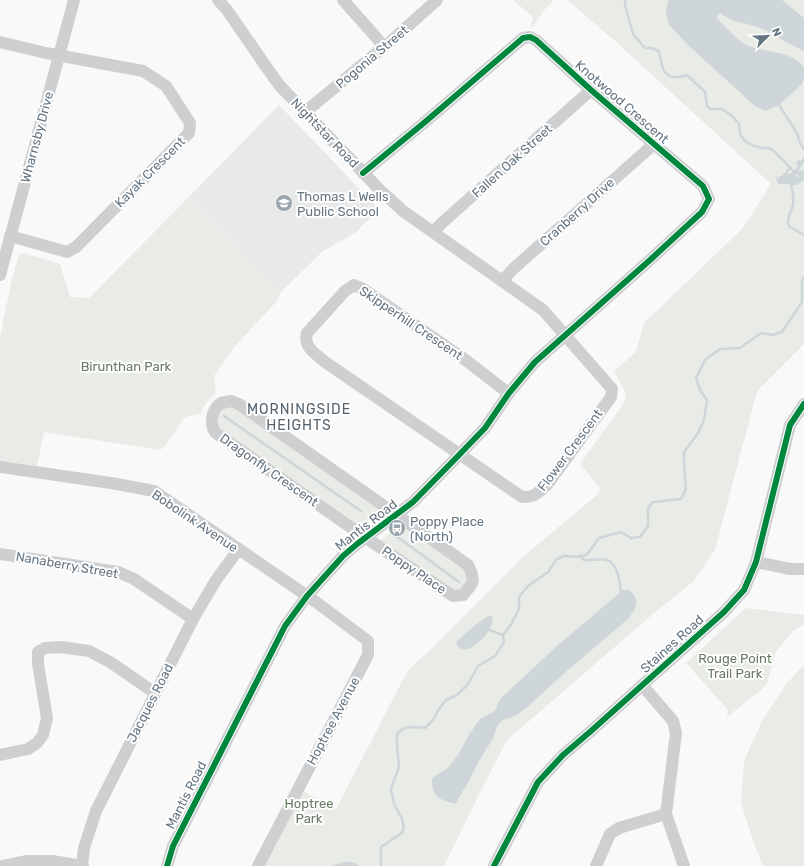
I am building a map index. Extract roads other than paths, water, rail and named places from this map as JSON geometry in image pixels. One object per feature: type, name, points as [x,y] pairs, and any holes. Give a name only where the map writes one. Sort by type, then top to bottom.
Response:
[{"type":"street","name":"Wharnsby Drive","points":[[0,275],[74,0]]},
{"type":"street","name":"Nightstar Road","points":[[218,0],[227,10],[280,86],[380,190],[403,211],[543,310],[565,335]]},
{"type":"street","points":[[343,0],[384,47]]},
{"type":"street","name":"Pogonia Street","points":[[305,112],[384,47],[437,0]]},
{"type":"street","name":"Knotwood Crescent","points":[[363,173],[523,38],[530,36],[536,40],[591,90],[703,186],[709,199],[702,212],[565,335]]},
{"type":"street","name":"Kayak Crescent","points":[[0,42],[46,53],[143,71],[166,86],[190,123],[189,133],[76,247],[67,252],[10,236]]},
{"type":"street","name":"Fallen Oak Street","points":[[433,232],[591,90]]},
{"type":"street","name":"Cranberry Drive","points":[[502,282],[513,269],[654,144]]},
{"type":"street","name":"Skipperhill Crescent","points":[[459,455],[325,362],[308,347],[306,338],[307,333],[345,291],[354,285],[363,289],[448,347],[509,393]]},
{"type":"street","name":"Mantis Road","points":[[167,866],[172,846],[284,626],[307,596],[343,556],[413,502],[459,455],[484,428],[509,393],[535,362],[565,335]]},
{"type":"street","name":"Flower Crescent","points":[[459,455],[522,497],[528,498],[536,495],[547,485],[610,397],[612,389],[565,335]]},
{"type":"street","name":"Dragonfly Crescent","points":[[366,538],[216,432],[212,425],[213,414],[216,407],[222,403],[231,401],[239,404],[396,515]]},
{"type":"street","name":"Staines Road","points":[[494,866],[538,782],[562,755],[642,685],[729,606],[744,590],[756,562],[790,425],[804,404]]},
{"type":"street","name":"Bobolink Avenue","points":[[0,467],[112,483],[154,491],[307,596]]},
{"type":"street","name":"Poppy Place","points":[[366,538],[453,596],[462,595],[472,584],[473,575],[468,565],[396,515]]},
{"type":"street","name":"Jacques Road","points":[[82,866],[84,848],[96,811],[193,619],[216,580],[238,550]]},
{"type":"street","name":"Nanaberry Street","points":[[0,554],[118,572],[134,579],[193,619]]},
{"type":"street","points":[[756,562],[790,569],[804,569]]},
{"type":"street","name":"Hoptree Avenue","points":[[258,866],[368,655],[368,641],[307,596]]},
{"type":"street","points":[[0,755],[28,749],[37,743],[43,736],[47,718],[38,664],[38,652],[45,648],[61,647],[89,651],[110,662],[155,693]]},
{"type":"street","points":[[642,685],[673,721],[676,733],[666,814],[684,866]]},
{"type":"street","points":[[596,866],[610,834],[618,828],[666,814]]},
{"type":"street","points":[[0,863],[2,866],[26,861],[52,861],[82,866]]},
{"type":"waterway","points":[[625,0],[633,34],[645,48],[652,48],[659,51],[662,67],[666,74],[676,77],[687,75],[705,92],[707,106],[710,109],[722,109],[732,116],[739,124],[740,134],[746,142],[754,146],[773,150],[795,173]]},
{"type":"waterway","points":[[779,105],[797,133],[800,143],[804,149]]},
{"type":"waterway","points":[[795,174],[804,159]]},
{"type":"waterway","points":[[787,172],[791,168]]},
{"type":"waterway","points":[[793,184],[791,185],[793,205],[788,224],[790,227],[804,235]]},
{"type":"waterway","points":[[381,866],[381,847],[402,833],[404,827],[402,819],[394,804],[391,789],[399,767],[397,734],[404,728],[425,728],[433,720],[446,700],[457,695],[468,684],[478,666],[495,656],[504,642],[503,635],[510,626],[519,609],[519,597],[528,586],[548,572],[557,559],[564,556],[576,557],[586,555],[599,538],[621,532],[631,538],[640,537],[648,526],[648,508],[653,502],[681,499],[686,489],[684,452],[698,433],[704,420],[707,400],[700,390],[696,378],[705,360],[720,349],[740,348],[761,333],[772,335],[782,332],[802,302],[802,281],[804,277]]},
{"type":"waterway","points":[[224,416],[361,511]]},
{"type":"waterway","points":[[396,536],[459,582]]},
{"type":"waterway","points":[[580,556],[584,560],[604,559],[610,562],[616,569],[621,591]]},
{"type":"waterway","points":[[489,630],[503,635]]},
{"type":"place","name":"Thomas L Wells Public School","points":[[284,203]]},
{"type":"place","name":"Poppy Place (North)","points":[[397,528]]},
{"type":"district","name":"MORNINGSIDE HEIGHTS","points":[[299,418]]},
{"type":"park label","name":"Birunthan Park","points":[[126,366]]},
{"type":"park label","name":"Rouge Point Trail Park","points":[[735,666]]},
{"type":"park label","name":"Hoptree Park","points":[[309,810]]}]
